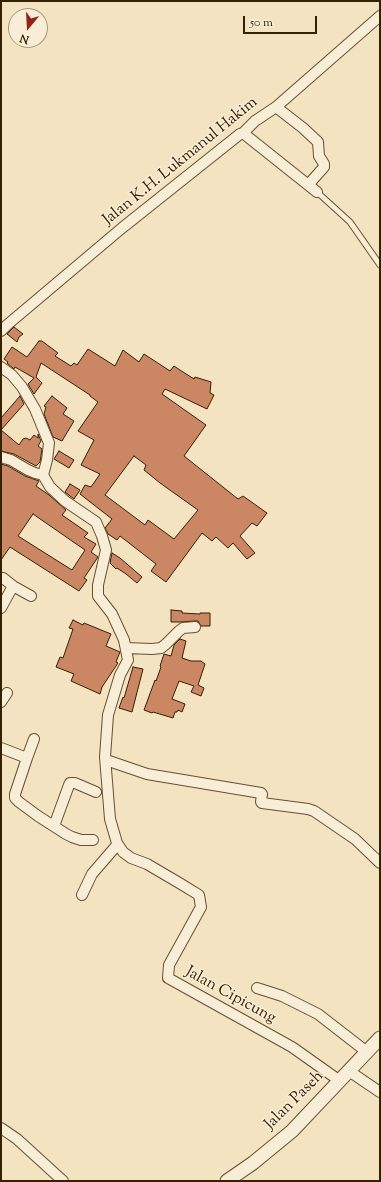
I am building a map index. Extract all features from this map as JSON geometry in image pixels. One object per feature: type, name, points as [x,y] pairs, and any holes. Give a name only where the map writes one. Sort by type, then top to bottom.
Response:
[{"type":"street","name":"Jalan K.H. Lukmanul Hakim","points":[[1,331],[122,228],[243,133],[255,121],[276,107],[380,16]]},
{"type":"street","points":[[276,107],[318,142],[319,156],[324,165],[308,185]]},
{"type":"street","points":[[243,133],[317,192]]},
{"type":"street","points":[[1,367],[12,375],[22,387],[35,409],[49,443],[43,475],[50,487],[65,501],[96,522],[106,550],[98,585],[98,596],[112,614],[124,640],[128,660],[120,675],[108,715],[106,760],[110,820],[116,840],[92,874],[82,895]]},
{"type":"street","points":[[1,457],[11,460],[35,474],[43,475]]},
{"type":"street","points":[[3,578],[31,596]]},
{"type":"street","points":[[1,608],[14,586]]},
{"type":"street","points":[[126,648],[161,648],[183,628],[195,628]]},
{"type":"street","points":[[1,702],[6,693]]},
{"type":"street","points":[[34,739],[16,787],[15,798],[38,816],[72,837],[81,840],[93,840]]},
{"type":"street","points":[[1,748],[26,758]]},
{"type":"street","points":[[106,760],[147,774],[260,792],[262,794],[262,804],[314,811],[355,839],[380,863]]},
{"type":"street","points":[[54,826],[70,783],[75,783],[96,792]]},
{"type":"street","name":"Jalan Cipicung","points":[[116,840],[123,852],[131,858],[154,868],[199,895],[201,907],[169,965],[168,978],[292,1047],[340,1081]]},
{"type":"street","points":[[257,988],[282,996],[318,1014],[367,1052]]},
{"type":"street","name":"Jalan Paseh","points":[[227,1181],[253,1163],[292,1131],[380,1038]]},
{"type":"street","points":[[349,1071],[380,1092]]},
{"type":"street","points":[[1,1128],[17,1139],[63,1181]]},
{"type":"lane","points":[[317,192],[350,222],[380,265]]},
{"type":"building","points":[[14,327],[23,334],[19,337],[17,342],[7,334]]},
{"type":"building","points":[[39,341],[42,341],[58,353],[55,356],[71,366],[74,363],[77,365],[88,349],[115,366],[123,350],[139,362],[144,354],[170,371],[174,366],[194,379],[195,377],[211,382],[210,393],[214,395],[207,409],[165,389],[162,394],[206,425],[184,456],[238,499],[243,496],[267,513],[257,526],[252,523],[240,536],[255,553],[247,559],[233,543],[228,548],[216,537],[212,541],[202,533],[166,582],[151,571],[156,564],[120,536],[117,540],[108,534],[105,528],[112,519],[80,494],[85,485],[91,487],[100,474],[81,465],[94,440],[78,431],[98,402],[90,395],[41,363],[36,377],[42,383],[34,394],[28,384],[34,378],[15,367],[14,369],[4,359],[12,347],[27,357]],"holes":[[[134,456],[146,465],[144,470],[198,510],[174,539],[148,520],[145,525],[105,495]]]},
{"type":"building","points":[[20,396],[24,404],[1,430],[1,418]]},
{"type":"building","points":[[52,396],[67,408],[63,414],[74,421],[62,441],[53,437],[44,414],[46,407],[44,406]]},
{"type":"building","points":[[1,430],[19,445],[23,439],[26,438],[30,440],[34,435],[38,438],[38,434],[41,441],[38,446],[42,449],[40,462],[36,466],[14,454],[1,451]]},
{"type":"building","points":[[59,451],[74,460],[69,468],[54,459]]},
{"type":"building","points":[[1,464],[39,481],[36,486],[66,510],[62,515],[88,533],[84,537],[96,544],[91,552],[98,557],[84,578],[87,580],[79,591],[10,547],[1,560]],"holes":[[[33,514],[85,550],[72,570],[18,536]]]},
{"type":"building","points":[[70,484],[80,490],[74,499],[65,492]]},
{"type":"building","points":[[112,553],[142,577],[137,583],[117,568],[116,569],[110,563]]},
{"type":"building","points":[[171,610],[182,611],[182,613],[210,613],[210,626],[201,626],[198,621],[171,622]]},
{"type":"building","points":[[73,620],[83,625],[84,623],[111,634],[106,646],[120,652],[116,662],[118,663],[102,687],[100,694],[71,681],[74,674],[56,667],[60,657],[63,658],[73,629],[69,628]]},
{"type":"building","points":[[180,639],[186,641],[182,658],[191,661],[201,661],[205,664],[198,685],[204,688],[201,696],[191,692],[194,686],[179,681],[172,699],[185,704],[182,712],[178,710],[175,712],[173,718],[144,710],[161,667],[164,654],[171,656],[174,645]]},
{"type":"building","points":[[133,667],[143,669],[132,712],[119,708],[123,697],[124,698]]}]
